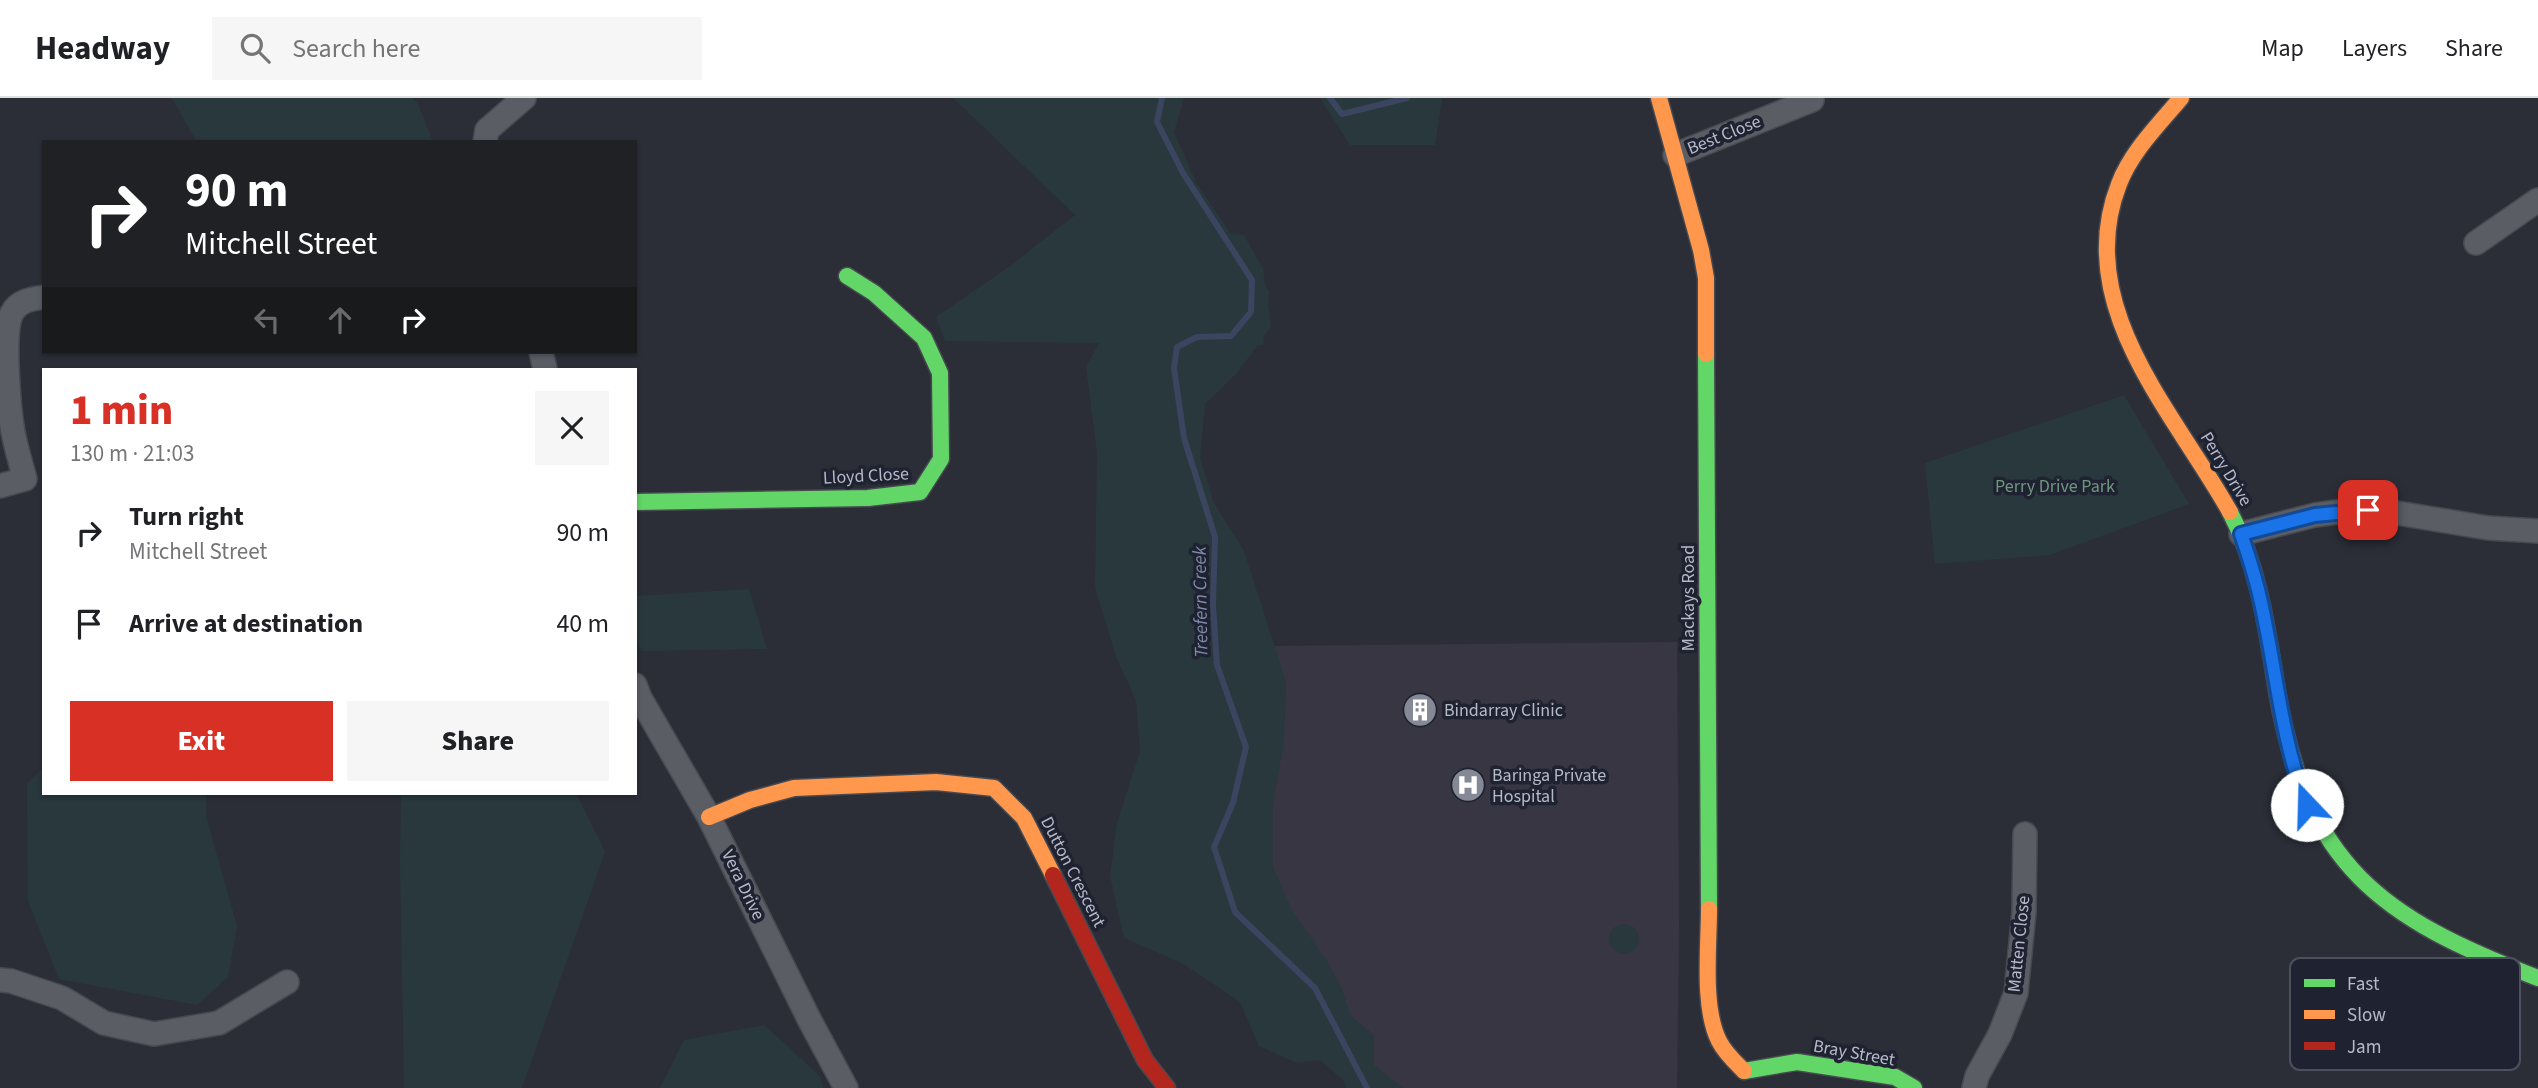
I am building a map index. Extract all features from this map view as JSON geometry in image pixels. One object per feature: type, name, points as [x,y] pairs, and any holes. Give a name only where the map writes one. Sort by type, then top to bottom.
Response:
[{"type":"street","points":[[485,140],[487,130],[524,98]]},
{"type":"street","name":"Mackays Road","points":[[1659,98],[1702,250],[1707,308],[1709,981],[1717,1041],[1728,1057],[1744,1071]]},
{"type":"street","name":"Perry Drive","points":[[2180,98],[2149,136],[2119,183],[2105,234],[2110,294],[2132,353],[2225,503],[2241,534],[2263,612],[2285,736],[2307,805],[2327,837],[2381,898],[2416,923],[2494,958]]},
{"type":"street","name":"Best Close","points":[[1675,155],[1812,100]]},
{"type":"street","points":[[2476,243],[2538,200]]},
{"type":"street","name":"Lloyd Close","points":[[637,502],[868,498],[920,492],[941,459],[940,373],[924,338],[874,293],[847,276]]},
{"type":"street","points":[[0,486],[25,479],[13,433],[9,395],[8,343],[11,315],[20,303],[42,298]]},
{"type":"street","points":[[2241,534],[2315,515],[2351,510],[2385,511],[2488,528],[2538,531]]},
{"type":"street","name":"Vera Drive","points":[[637,690],[709,817],[808,1019],[846,1088]]},
{"type":"street","name":"Dutton Crescent","points":[[709,817],[750,800],[794,788],[936,782],[994,788],[1024,818],[1145,1060],[1167,1088]]},
{"type":"street","name":"Matten Close","points":[[1974,1088],[1976,1076],[2000,1034],[2016,993],[2024,912],[2025,834]]},
{"type":"street","name":"Perry Drive","points":[[2520,970],[2538,978]]},
{"type":"street","points":[[0,980],[11,981],[62,998],[104,1023],[155,1034],[219,1023],[287,982]]},
{"type":"street","name":"Bray Street","points":[[1744,1071],[1797,1062],[1895,1077],[1914,1088]]},
{"type":"street","points":[[1731,1088],[1744,1071]]},
{"type":"shaded area","name":"Baringa Private Hospital","points":[[1677,642],[1677,1088],[1370,1088],[1258,923],[1259,646]]},
{"type":"green space","points":[[172,98],[412,98],[418,104],[432,140],[196,140]]},
{"type":"green space","points":[[953,98],[1184,98],[1174,132],[1197,184],[1231,234],[1244,235],[1263,269],[1265,285],[1269,291],[1271,327],[1264,336],[1263,345],[1258,345],[1236,374],[1205,404],[1200,458],[1214,503],[1244,551],[1286,682],[1284,742],[1273,805],[1273,867],[1292,910],[1326,959],[1342,989],[1350,1015],[1374,1035],[1374,1065],[1404,1088],[1346,1088],[1343,1080],[1320,1060],[1297,1063],[1259,1046],[1240,1002],[1182,963],[1124,938],[1110,876],[1117,823],[1140,751],[1136,701],[1116,656],[1095,588],[1097,454],[1086,367],[1099,343],[945,341],[936,317],[1010,266],[1075,215]]},
{"type":"green space","points":[[1320,98],[1442,98],[1435,145],[1350,145]]},
{"type":"green space","name":"Perry Drive Park","points":[[2124,395],[2189,504],[2050,555],[1935,564],[1925,463]]},
{"type":"green space","points":[[749,589],[767,649],[641,651],[637,638],[637,596]]},
{"type":"green space","points":[[42,769],[42,795],[206,795],[206,816],[237,926],[228,977],[197,1005],[59,979],[28,901],[27,784]]},
{"type":"green space","points":[[401,795],[577,795],[605,852],[522,1088],[404,1088]]},
{"type":"green space","points":[[1624,924],[1634,929],[1639,939],[1634,949],[1624,954],[1614,949],[1609,939],[1614,929]]},
{"type":"green space","points":[[764,1025],[820,1076],[823,1088],[660,1088],[684,1040]]},
{"type":"waterway","name":"Treefern Creek","points":[[1162,98],[1157,122],[1183,173],[1252,280],[1251,312],[1231,336],[1197,337],[1177,347],[1174,368],[1184,438],[1215,537],[1213,605],[1217,665],[1246,747],[1233,803],[1214,847],[1235,912],[1315,988],[1367,1088]]},
{"type":"waterway","name":"Treefern Creek","points":[[1330,98],[1342,114],[1407,98]]},
{"type":"traffic: fast","points":[[637,502],[868,498],[920,492],[941,459],[940,373],[924,338],[874,293],[847,276]]},
{"type":"traffic: fast","points":[[1706,354],[1709,909]]},
{"type":"traffic: fast","points":[[2230,512],[2255,577],[2290,751],[2308,801],[2331,842],[2360,877],[2394,907],[2435,932],[2488,958]]},
{"type":"traffic: fast","points":[[2520,971],[2538,978]]},
{"type":"traffic: fast","points":[[1744,1071],[1797,1062],[1895,1077],[1914,1088]]},
{"type":"traffic: slow","points":[[1659,98],[1701,250],[1706,278],[1706,354]]},
{"type":"traffic: slow","points":[[2181,98],[2138,150],[2124,172],[2108,229],[2108,273],[2119,315],[2136,357],[2230,512]]},
{"type":"traffic: slow","points":[[709,817],[750,800],[794,788],[936,782],[994,788],[1024,818],[1053,875]]},
{"type":"traffic: slow","points":[[1709,909],[1710,1012],[1721,1045],[1744,1071]]},
{"type":"traffic: jam","points":[[1053,875],[1145,1060],[1167,1088]]},
{"type":"place","name":"Bindarray Clinic","points":[[1420,710]]},
{"type":"place","name":"Baringa Private Hospital","points":[[1468,785]]},
{"type":"route","points":[[2307,805],[2285,736],[2263,612],[2241,534],[2315,515],[2368,510]]}]
